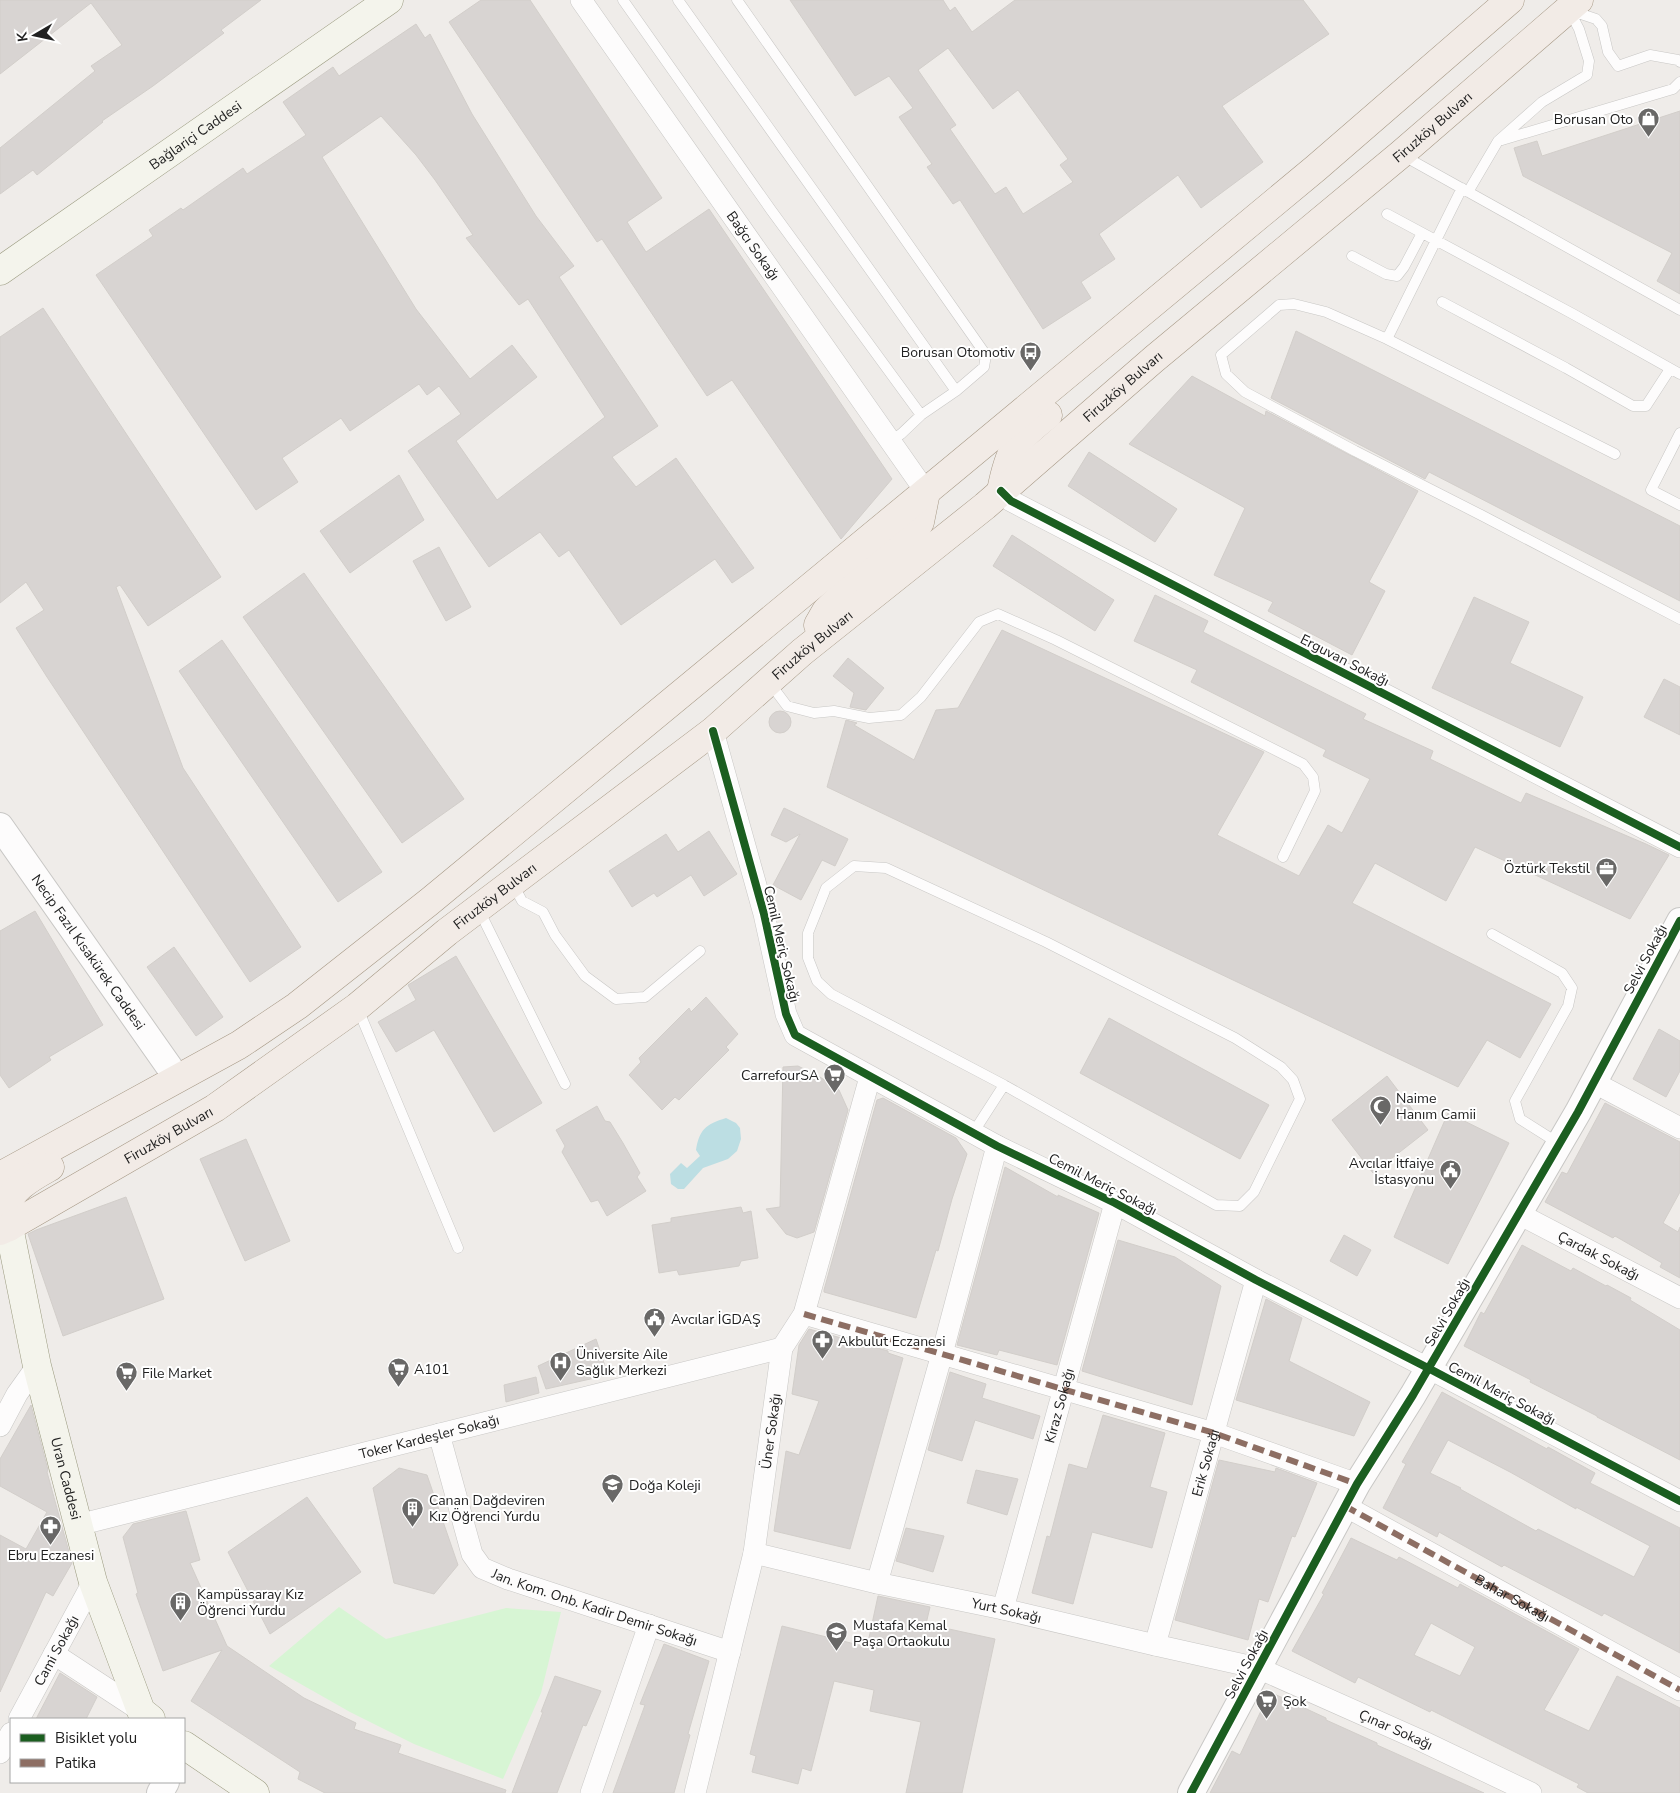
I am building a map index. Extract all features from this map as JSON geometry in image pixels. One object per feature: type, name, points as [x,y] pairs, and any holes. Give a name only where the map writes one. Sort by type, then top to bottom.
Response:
[{"type":"main road","name":"Bağlariçi Caddesi","points":[[0,271],[389,0]]},
{"type":"main road","points":[[0,1176],[239,1045],[298,1006],[429,902],[926,492],[1316,168],[1510,0]]},
{"type":"main road","name":"Firuzköy Bulvarı","points":[[5,1229],[215,1108],[357,1007],[478,908],[713,731],[802,652],[985,506],[1154,358],[1401,154],[1571,3]]},
{"type":"main road","points":[[1001,491],[1012,450],[1028,430],[1099,373],[1114,354],[1133,320]]},
{"type":"main road","points":[[802,652],[826,610],[855,583],[911,537],[920,522],[926,492]]},
{"type":"main road","points":[[5,1229],[6,1211],[11,1196],[25,1183],[144,1113],[170,1082]]},
{"type":"main road","name":"Uran Caddesi","points":[[5,1229],[37,1366],[93,1582],[146,1715]]},
{"type":"main road","points":[[185,1747],[255,1793]]},
{"type":"street","name":"Bağcı Sokağı","points":[[581,0],[926,492]]},
{"type":"street","name":"Erguvan Sokağı","points":[[1001,491],[1011,501],[1680,847]]},
{"type":"street","name":"Cemil Meriç Sokağı","points":[[713,731],[764,914],[786,1014],[795,1035],[973,1134],[1115,1203],[1256,1280],[1680,1501]]},
{"type":"street","name":"Necip Fazıl Kısakürek Caddesi","points":[[0,826],[170,1082]]},
{"type":"street","name":"Selvi Sokağı","points":[[1191,1793],[1351,1495],[1559,1144],[1680,922]]},
{"type":"street","name":"Üner Sokağı","points":[[695,1793],[754,1553],[782,1348],[804,1314],[870,1077]]},
{"type":"street","points":[[1593,1082],[1680,1128]]},
{"type":"street","points":[[878,1582],[998,1146]]},
{"type":"street","name":"Kiraz Sokağı","points":[[1003,1609],[1115,1203]]},
{"type":"street","name":"Çardak Sokağı","points":[[1518,1214],[1680,1298]]},
{"type":"street","name":"Erik Sokağı","points":[[1154,1645],[1256,1280]]},
{"type":"street","name":"Bahar Sokağı","points":[[804,1314],[1214,1433],[1351,1495],[1680,1690]]},
{"type":"street","name":"Toker Kardeşler Sokağı","points":[[78,1525],[782,1348]]},
{"type":"street","points":[[0,1426],[17,1394],[37,1366]]},
{"type":"street","name":"Jan. Kom. Onb. Kadir Demir Sokağı","points":[[440,1434],[472,1554],[482,1568],[508,1580],[730,1652]]},
{"type":"street","name":"Yurt Sokağı","points":[[754,1553],[1258,1668]]},
{"type":"street","name":"Cami Sokağı","points":[[19,1718],[93,1582]]},
{"type":"street","points":[[592,1793],[649,1625]]},
{"type":"street","points":[[54,1654],[146,1715]]},
{"type":"street","name":"Çınar Sokağı","points":[[1258,1668],[1422,1740],[1531,1793]]},
{"type":"street","points":[[0,1754],[10,1735]]},
{"type":"lane","points":[[623,0],[771,210],[921,415]]},
{"type":"lane","points":[[678,0],[956,391]]},
{"type":"lane","points":[[737,0],[986,355],[984,366],[956,391],[921,415],[901,434],[890,441]]},
{"type":"lane","points":[[1571,3],[1602,26],[1608,52],[1618,66],[1650,55],[1680,62]]},
{"type":"lane","points":[[1387,339],[1436,241],[1465,190],[1498,141],[1542,102],[1588,75],[1590,61],[1578,30],[1571,3]]},
{"type":"lane","points":[[1498,141],[1673,89],[1680,82]]},
{"type":"lane","points":[[1401,154],[1680,310]]},
{"type":"lane","points":[[1387,214],[1680,374]]},
{"type":"lane","points":[[1352,256],[1386,274],[1397,276],[1404,267],[1422,233]]},
{"type":"lane","points":[[1442,302],[1566,368],[1632,406],[1646,406],[1670,369]]},
{"type":"lane","points":[[1615,454],[1387,339],[1326,312],[1294,304],[1279,305],[1222,354],[1226,374],[1245,392],[1680,620]]},
{"type":"lane","points":[[1680,433],[1651,490],[1680,505]]},
{"type":"lane","points":[[769,682],[787,706],[814,713],[834,711],[868,718],[901,715],[922,697],[979,622],[998,614],[1056,640],[1303,764],[1313,777],[1315,792],[1283,857]]},
{"type":"lane","points":[[854,866],[886,868],[1046,942],[1235,1038],[1281,1067],[1292,1080],[1300,1098],[1254,1192],[1240,1206],[1216,1205],[1004,1085],[831,994],[817,981],[808,958],[808,933],[826,888],[854,866]]},
{"type":"lane","points":[[512,883],[522,901],[543,912],[555,936],[585,976],[616,999],[645,997],[700,951]]},
{"type":"lane","points":[[478,908],[565,1084]]},
{"type":"lane","points":[[1492,934],[1562,973],[1572,988],[1568,1006],[1515,1101],[1520,1119],[1559,1144]]},
{"type":"lane","points":[[357,1007],[458,1248]]},
{"type":"lane","points":[[973,1134],[1004,1085]]},
{"type":"green space","points":[[339,1607],[386,1639],[506,1608],[561,1612],[541,1693],[503,1779],[414,1744],[350,1712],[269,1666]]},
{"type":"water","points":[[726,1118],[736,1123],[740,1128],[741,1139],[737,1151],[728,1159],[703,1168],[684,1189],[678,1189],[671,1184],[670,1174],[681,1163],[687,1168],[700,1156],[696,1150],[699,1137],[705,1129],[709,1125]]},
{"type":"building","points":[[0,0],[261,0],[221,30],[224,33],[102,121],[37,175],[33,170],[0,194],[0,148],[95,71],[91,66],[122,45],[91,3],[0,74]]},
{"type":"building","points":[[481,0],[530,0],[662,198],[627,222],[646,252],[709,209],[892,479],[841,539],[732,380],[707,396],[602,239],[597,242],[449,22]]},
{"type":"building","points":[[790,0],[943,0],[950,11],[955,7],[972,32],[1015,0],[1303,0],[1329,34],[1222,106],[1263,162],[1201,208],[1178,175],[1099,234],[1115,259],[1081,282],[1091,298],[1043,329],[960,200],[953,204],[927,167],[932,164],[899,117],[913,108],[889,76],[855,96]],"holes":[[[948,48],[993,109],[1018,90],[1068,159],[1060,165],[1073,182],[1023,214],[1006,187],[995,194],[950,129],[956,125],[918,70]]]},
{"type":"building","points":[[416,24],[425,38],[430,34],[472,114],[536,216],[574,266],[559,277],[658,426],[612,457],[636,487],[676,458],[754,568],[732,583],[715,559],[621,625],[569,550],[559,557],[540,532],[489,567],[408,451],[461,414],[439,386],[427,395],[419,384],[350,431],[341,418],[282,458],[298,482],[256,510],[96,275],[153,236],[149,230],[181,208],[183,210],[243,168],[247,174],[306,135],[283,102],[333,67],[339,76]],"holes":[[[381,116],[416,155],[473,235],[466,238],[519,305],[528,299],[605,417],[497,500],[456,441],[537,377],[512,345],[470,379],[416,309],[322,157]]]},
{"type":"building","points":[[1680,111],[1680,294],[1657,281],[1672,253],[1523,176],[1514,148],[1537,141],[1542,156]]},
{"type":"building","points":[[43,308],[221,577],[148,626],[120,585],[116,587],[183,768],[301,947],[250,982],[16,628],[44,610],[26,582],[0,603],[0,337]]},
{"type":"building","points":[[1296,331],[1680,526],[1680,601],[1429,472],[1425,479],[1271,398]]},
{"type":"building","points":[[1192,376],[1265,416],[1266,411],[1418,491],[1369,582],[1385,591],[1352,655],[1268,611],[1273,602],[1214,575],[1245,508],[1129,444]]},
{"type":"building","points":[[1089,452],[1177,509],[1155,542],[1068,486]]},
{"type":"building","points":[[399,475],[424,520],[350,573],[320,531]]},
{"type":"building","points":[[1012,535],[1114,600],[1095,631],[993,566]]},
{"type":"building","points":[[439,547],[471,607],[446,621],[413,561]]},
{"type":"building","points":[[304,573],[464,799],[402,843],[243,617]]},
{"type":"building","points":[[1155,595],[1208,621],[1203,632],[1366,714],[1363,719],[1433,751],[1430,759],[1521,803],[1526,793],[1669,855],[1630,919],[1475,847],[1446,901],[1375,863],[1352,903],[1551,1004],[1520,1058],[1487,1040],[1458,1087],[827,787],[846,720],[857,723],[854,725],[914,760],[936,710],[958,708],[1002,630],[1264,752],[1217,835],[1299,876],[1328,825],[1342,833],[1370,779],[1323,756],[1326,750],[1191,682],[1197,670],[1134,641]]},
{"type":"building","points":[[1474,597],[1529,622],[1510,663],[1583,697],[1560,747],[1432,688]]},
{"type":"building","points":[[222,640],[382,872],[338,902],[179,671]]},
{"type":"building","points":[[848,658],[884,688],[866,710],[850,707],[854,693],[833,676]]},
{"type":"building","points":[[1664,679],[1680,687],[1680,735],[1644,717]]},
{"type":"building","points":[[776,711],[784,711],[791,718],[791,726],[784,733],[776,733],[769,726],[769,718]]},
{"type":"building","points":[[784,808],[848,839],[835,866],[822,860],[801,900],[773,885],[800,834],[786,842],[771,835]]},
{"type":"building","points":[[709,831],[737,874],[704,896],[691,875],[657,897],[654,893],[632,907],[609,871],[666,834],[678,852]]},
{"type":"building","points":[[35,911],[103,1025],[49,1057],[51,1060],[9,1088],[0,1075],[0,931]]},
{"type":"building","points":[[174,947],[223,1017],[196,1036],[147,967]]},
{"type":"building","points":[[456,956],[542,1103],[494,1132],[434,1030],[396,1052],[378,1022],[416,1000],[408,985]]},
{"type":"building","points":[[706,997],[738,1034],[726,1047],[729,1050],[679,1100],[675,1097],[662,1110],[629,1075],[641,1062],[639,1058],[689,1008],[691,1012]]},
{"type":"building","points":[[1109,1018],[1269,1105],[1240,1159],[1080,1073]]},
{"type":"building","points":[[1659,1029],[1680,1041],[1680,1071],[1666,1097],[1633,1079]]},
{"type":"building","points":[[798,1066],[820,1077],[839,1090],[848,1110],[814,1232],[797,1238],[786,1234],[766,1209],[780,1207],[783,1067]]},
{"type":"building","name":"Naime Hanım Camii","points":[[1387,1076],[1428,1130],[1373,1173],[1332,1120]]},
{"type":"building","points":[[883,1098],[956,1138],[967,1154],[916,1318],[824,1292],[877,1100]]},
{"type":"building","points":[[1605,1103],[1680,1142],[1680,1192],[1663,1223],[1678,1232],[1680,1227],[1680,1278],[1660,1267],[1662,1263],[1615,1236],[1613,1238],[1545,1202],[1562,1172],[1567,1174]]},
{"type":"building","points":[[597,1106],[605,1121],[610,1122],[623,1143],[640,1173],[637,1177],[646,1191],[607,1216],[598,1200],[591,1202],[562,1152],[565,1146],[556,1130]]},
{"type":"building","name":"Avcılar İtfaiye İstasyonu","points":[[1448,1113],[1509,1143],[1448,1264],[1394,1237]]},
{"type":"building","points":[[246,1139],[290,1241],[245,1261],[200,1159]]},
{"type":"building","points":[[1005,1167],[1058,1197],[1058,1195],[1099,1213],[1057,1365],[999,1350],[997,1355],[957,1345]]},
{"type":"building","points":[[126,1197],[164,1299],[63,1336],[28,1234]]},
{"type":"building","points":[[741,1207],[743,1213],[751,1211],[758,1258],[741,1261],[739,1266],[679,1275],[677,1270],[659,1273],[652,1225],[671,1222],[671,1218]]},
{"type":"building","points":[[1344,1235],[1371,1250],[1357,1276],[1330,1261]]},
{"type":"building","points":[[1118,1240],[1175,1257],[1221,1286],[1192,1405],[1082,1371]]},
{"type":"building","points":[[1522,1245],[1571,1271],[1573,1268],[1607,1285],[1631,1298],[1630,1300],[1680,1330],[1680,1460],[1464,1346],[1481,1312],[1484,1314]]},
{"type":"building","points":[[1266,1299],[1302,1318],[1289,1361],[1370,1402],[1354,1436],[1236,1400]]},
{"type":"building","points":[[809,1329],[888,1351],[888,1353],[903,1358],[850,1549],[774,1531],[786,1451],[799,1455],[819,1401],[792,1394],[799,1345]]},
{"type":"building","points":[[596,1339],[608,1375],[546,1389],[538,1366]]},
{"type":"building","points":[[950,1372],[986,1384],[982,1398],[1040,1416],[1033,1439],[975,1420],[962,1461],[928,1450]]},
{"type":"building","points":[[536,1377],[539,1393],[506,1402],[504,1385]]},
{"type":"building","points":[[1442,1392],[1595,1473],[1590,1483],[1680,1528],[1680,1653],[1604,1613],[1602,1616],[1504,1565],[1502,1567],[1439,1532],[1437,1537],[1383,1508],[1406,1464],[1402,1462]],"holes":[[[1448,1440],[1576,1509],[1576,1507],[1650,1546],[1634,1577],[1538,1529],[1536,1531],[1461,1488],[1430,1473]]]},
{"type":"building","points":[[31,1405],[72,1563],[53,1596],[46,1592],[0,1692],[0,1535],[26,1549],[47,1512],[0,1486],[0,1459]]},
{"type":"building","points":[[1103,1415],[1165,1433],[1150,1487],[1167,1492],[1152,1548],[1092,1532],[1073,1604],[1032,1593],[1047,1536],[1050,1537],[1069,1464],[1087,1469]]},
{"type":"building","points":[[1219,1460],[1275,1472],[1276,1468],[1317,1483],[1295,1537],[1292,1536],[1268,1602],[1259,1599],[1248,1640],[1175,1620]]},
{"type":"building","name":"Canan Dağdeviren Kız Öğrenci Yurdu","points":[[399,1468],[427,1475],[458,1565],[434,1594],[394,1583],[373,1488]]},
{"type":"building","points":[[976,1470],[1018,1479],[1007,1515],[967,1503]]},
{"type":"building","points":[[307,1497],[361,1572],[270,1634],[228,1552]]},
{"type":"building","points":[[186,1511],[200,1560],[190,1563],[227,1646],[304,1698],[356,1723],[354,1729],[401,1745],[398,1753],[506,1790],[505,1793],[325,1793],[298,1779],[300,1772],[191,1701],[222,1650],[163,1671],[136,1594],[138,1593],[123,1537],[133,1524]]},
{"type":"building","points":[[906,1528],[944,1536],[933,1572],[896,1561]]},
{"type":"building","points":[[1351,1538],[1397,1560],[1399,1557],[1458,1588],[1460,1584],[1579,1649],[1544,1710],[1589,1731],[1617,1676],[1680,1708],[1680,1793],[1588,1793],[1577,1787],[1579,1784],[1431,1710],[1430,1712],[1358,1677],[1355,1683],[1292,1651],[1324,1594],[1322,1593]],"holes":[[[1431,1623],[1475,1647],[1460,1676],[1414,1655]]]},
{"type":"building","points":[[878,1596],[930,1607],[926,1624],[995,1639],[962,1793],[906,1793],[921,1722],[870,1711],[874,1690],[834,1681],[811,1771],[802,1768],[798,1784],[752,1772],[756,1756],[750,1754],[782,1626],[867,1647]]},
{"type":"building","points":[[664,1644],[709,1661],[688,1734],[690,1735],[674,1793],[613,1793],[645,1705],[640,1704]]},
{"type":"building","points":[[60,1673],[97,1697],[86,1718],[37,1718]]},
{"type":"building","points":[[555,1676],[601,1691],[586,1726],[583,1725],[557,1793],[512,1793],[543,1712],[541,1712]]},
{"type":"building","points":[[1270,1692],[1377,1743],[1377,1745],[1484,1793],[1210,1793],[1232,1751],[1240,1755]]},
{"type":"marked path","points":[[804,1314],[1214,1433],[1357,1484]]},
{"type":"marked path","points":[[1345,1506],[1680,1690]]},
{"type":"cycle path","points":[[1001,491],[1011,501],[1680,847]]},
{"type":"cycle path","points":[[713,731],[764,914],[786,1014],[795,1035],[997,1146],[1115,1203],[1256,1280],[1680,1501]]},
{"type":"cycle path","points":[[1191,1793],[1357,1484],[1413,1395],[1578,1112],[1680,921]]},
{"type":"place","name":"Borusan Oto","points":[[1649,138]]},
{"type":"place","name":"Borusan Otomotiv","points":[[1031,371]]},
{"type":"place","name":"Öztürk Tekstil","points":[[1606,887]]},
{"type":"place","name":"CarrefourSA","points":[[835,1094]]},
{"type":"place","name":"Naime Hanım Camii","points":[[1380,1125]]},
{"type":"place","name":"Avcılar İtfaiye İstasyonu","points":[[1450,1190]]},
{"type":"place","name":"Avcılar İGDAŞ","points":[[655,1338]]},
{"type":"place","name":"Akbulut Eczanesi","points":[[822,1360]]},
{"type":"place","name":"Üniversite Aile Sağlık Merkezi","points":[[560,1381]]},
{"type":"place","name":"A101","points":[[398,1388]]},
{"type":"place","name":"File Market","points":[[126,1392]]},
{"type":"place","name":"Doğa Koleji","points":[[613,1504]]},
{"type":"place","name":"Canan Dağdeviren Kız Öğrenci Yurdu","points":[[413,1527]]},
{"type":"place","name":"Ebru Eczanesi","points":[[51,1546]]},
{"type":"place","name":"Kampüssaray Kız Öğrenci Yurdu","points":[[181,1621]]},
{"type":"place","name":"Mustafa Kemal Paşa Ortaokulu","points":[[837,1652]]},
{"type":"place","name":"Şok","points":[[1267,1720]]}]
